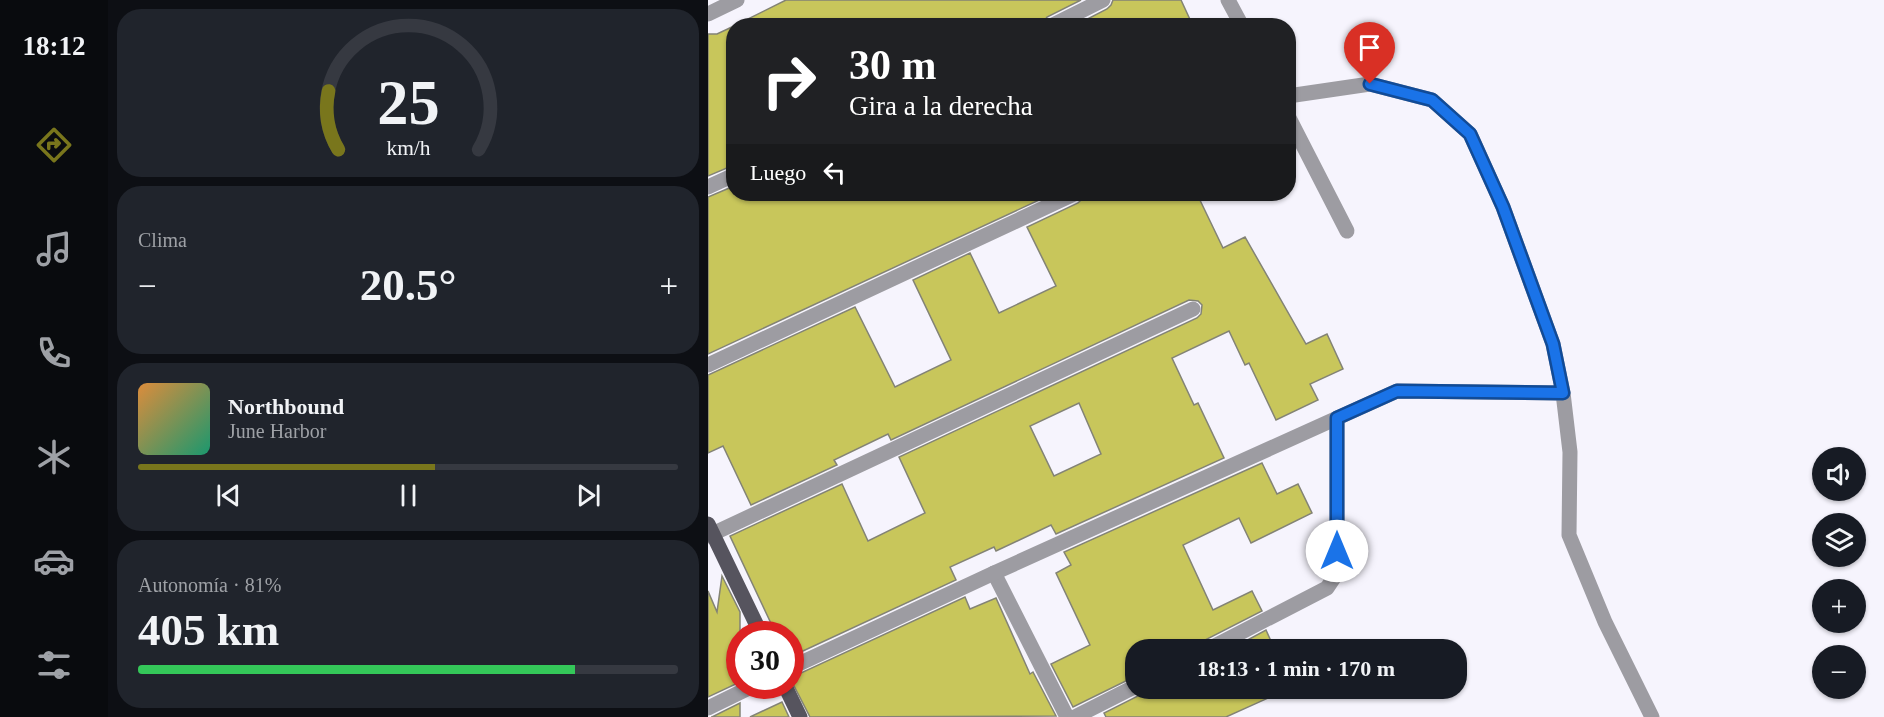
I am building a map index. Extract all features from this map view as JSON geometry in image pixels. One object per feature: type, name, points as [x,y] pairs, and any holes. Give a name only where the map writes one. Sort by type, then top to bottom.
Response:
[{"type":"main road","points":[[710,531],[755,621]]},
{"type":"main road","points":[[791,699],[800,717]]},
{"type":"street","points":[[708,14],[737,0]]},
{"type":"street","points":[[1067,18],[1103,0]]},
{"type":"street","points":[[1228,0],[1238,18]]},
{"type":"street","points":[[1296,95],[1370,84],[1432,100],[1470,134],[1503,207],[1553,344],[1563,393],[1570,452],[1569,535],[1605,622],[1652,717]]},
{"type":"street","points":[[1296,132],[1347,231]]},
{"type":"street","points":[[708,187],[726,179]]},
{"type":"street","points":[[708,365],[1059,201]]},
{"type":"street","points":[[710,531],[1193,309]]},
{"type":"street","points":[[804,661],[1397,391],[1563,393]]},
{"type":"street","points":[[1228,639],[1327,588],[1337,573],[1337,418]]},
{"type":"street","points":[[994,573],[1067,717]]},
{"type":"street","points":[[1075,717],[1125,692]]},
{"type":"street","points":[[708,708],[726,699]]},
{"type":"building","points":[[786,0],[1081,0],[1046,18],[750,18]]},
{"type":"building","points":[[1113,0],[1181,0],[1189,18],[1090,18],[1111,5]]},
{"type":"building","points":[[726,30],[726,168],[708,176],[708,34],[717,34]]},
{"type":"building","points":[[726,189],[726,201],[1037,201],[708,354],[708,197]]},
{"type":"building","points":[[1080,201],[1200,201],[1223,248],[1245,237],[1306,344],[1327,334],[1343,369],[1310,384],[1318,400],[1276,420],[1249,363],[1245,365],[1229,331],[1172,358],[1194,405],[1198,403],[1224,458],[1056,534],[1051,525],[996,551],[994,547],[950,567],[956,580],[804,651],[804,621],[770,621],[730,536],[842,484],[868,541],[925,513],[899,457],[1197,318],[1201,314],[1202,305],[1198,301],[1189,300],[891,440],[888,434],[834,460],[837,465],[751,505],[723,446],[708,453],[708,375],[855,307],[895,387],[951,360],[913,280],[970,253],[999,313],[1056,286],[1027,227]],"holes":[[[1079,403],[1101,454],[1054,476],[1030,426]]]},
{"type":"building","points":[[1262,463],[1277,494],[1298,484],[1312,513],[1251,543],[1239,518],[1183,545],[1213,610],[1252,591],[1262,611],[1207,639],[1125,639],[1125,681],[1073,707],[1051,664],[1090,645],[1056,573],[1071,565],[1064,552]]},
{"type":"building","points":[[722,576],[740,612],[740,621],[726,621],[726,689],[708,697],[708,591],[717,612]]},
{"type":"building","points":[[965,597],[970,609],[996,598],[1030,674],[1033,672],[1056,716],[810,717],[801,699],[804,699],[804,672]]},
{"type":"building","points":[[1266,630],[1270,639],[1249,639]]},
{"type":"building","points":[[1132,699],[1266,699],[1226,717],[1106,717],[1104,713]]},
{"type":"building","points":[[782,702],[789,717],[750,717]]},
{"type":"building","points":[[740,703],[740,717],[712,717]]},
{"type":"route","points":[[1337,551],[1337,418],[1397,391],[1563,393],[1553,344],[1503,207],[1470,134],[1432,100],[1370,84]]}]
